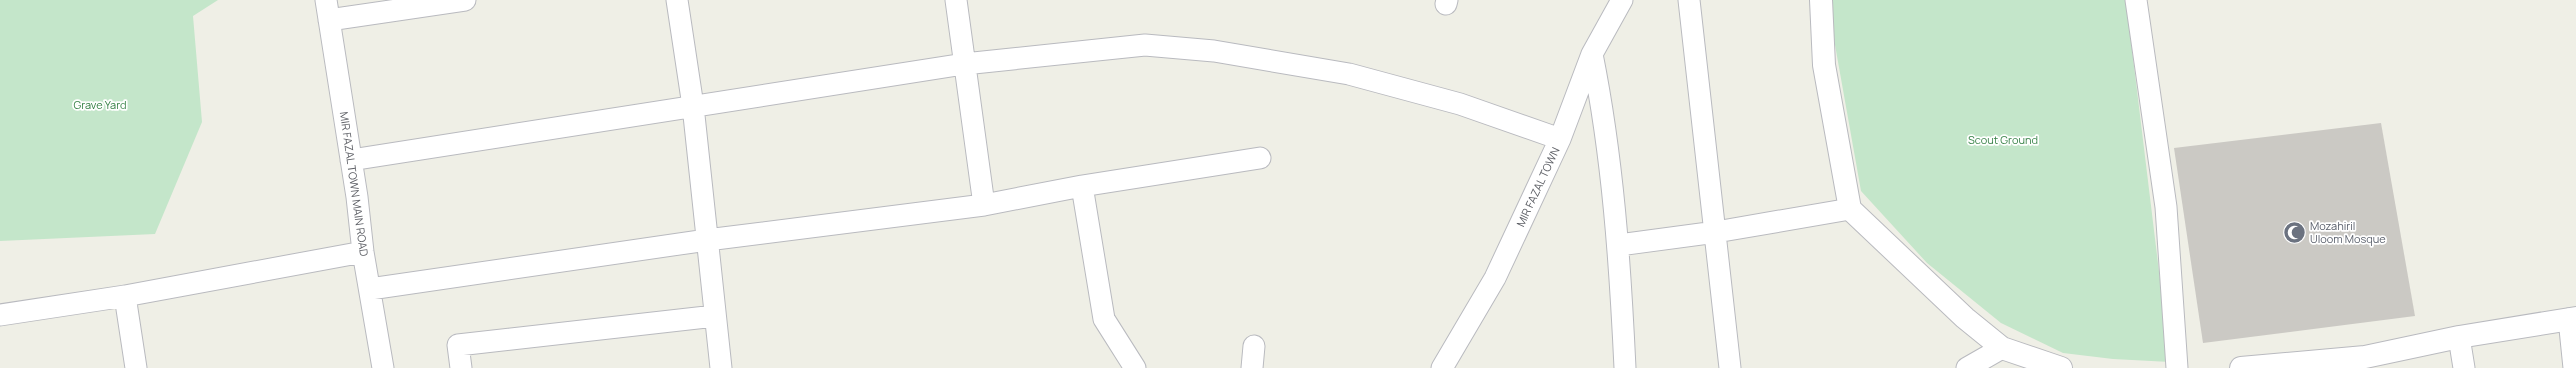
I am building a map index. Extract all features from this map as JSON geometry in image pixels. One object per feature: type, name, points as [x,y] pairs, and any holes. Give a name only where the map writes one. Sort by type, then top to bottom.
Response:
[{"type":"street","name":"MIR FAZAL TOWN MAIN ROAD","points":[[326,0],[351,160],[362,252],[370,289],[383,368]]},
{"type":"street","points":[[329,20],[465,0]]},
{"type":"street","points":[[678,0],[693,106],[721,368]]},
{"type":"street","points":[[956,0],[984,205]]},
{"type":"street","name":"MIR FAZAL TOWN","points":[[1451,365],[1495,278],[1560,139],[1592,54],[1622,0]]},
{"type":"street","points":[[1689,0],[1730,368]]},
{"type":"street","points":[[1821,0],[1824,65],[1850,209],[1965,318],[2002,348],[2061,368]]},
{"type":"street","points":[[2136,0],[2166,207],[2177,368]]},
{"type":"street","points":[[351,160],[964,64],[1145,45],[1214,51],[1356,76],[1460,104],[1560,139]]},
{"type":"street","points":[[1592,54],[1605,120],[1619,245],[1625,368]]},
{"type":"street","points":[[370,289],[707,240],[984,205],[1082,186],[1260,158]]},
{"type":"street","points":[[1082,186],[1104,319],[1135,368]]},
{"type":"street","points":[[1619,245],[1716,232],[1850,209]]},
{"type":"street","points":[[0,315],[125,296],[362,252]]},
{"type":"street","points":[[125,296],[136,368]]},
{"type":"street","points":[[461,368],[458,345],[715,316]]},
{"type":"street","points":[[2254,367],[2366,362],[2459,337],[2572,318],[2574,368]]},
{"type":"street","points":[[2459,337],[2464,368]]},
{"type":"street","points":[[1252,368],[1254,346]]},
{"type":"street","points":[[1967,368],[2002,348]]},
{"type":"green space","name":"Grave Yard","points":[[0,0],[218,0],[193,16],[202,122],[155,234],[0,241]]},
{"type":"green space","name":"Scout Ground","points":[[1827,0],[2126,0],[2170,362],[2113,359],[2063,353],[2001,323],[1927,263],[1861,191]]},
{"type":"building","name":"Mozahiril Uloom Mosque","points":[[2381,123],[2415,316],[2203,343],[2174,148]]},
{"type":"place","name":"Mozahiril Uloom Mosque","points":[[2294,232]]}]
